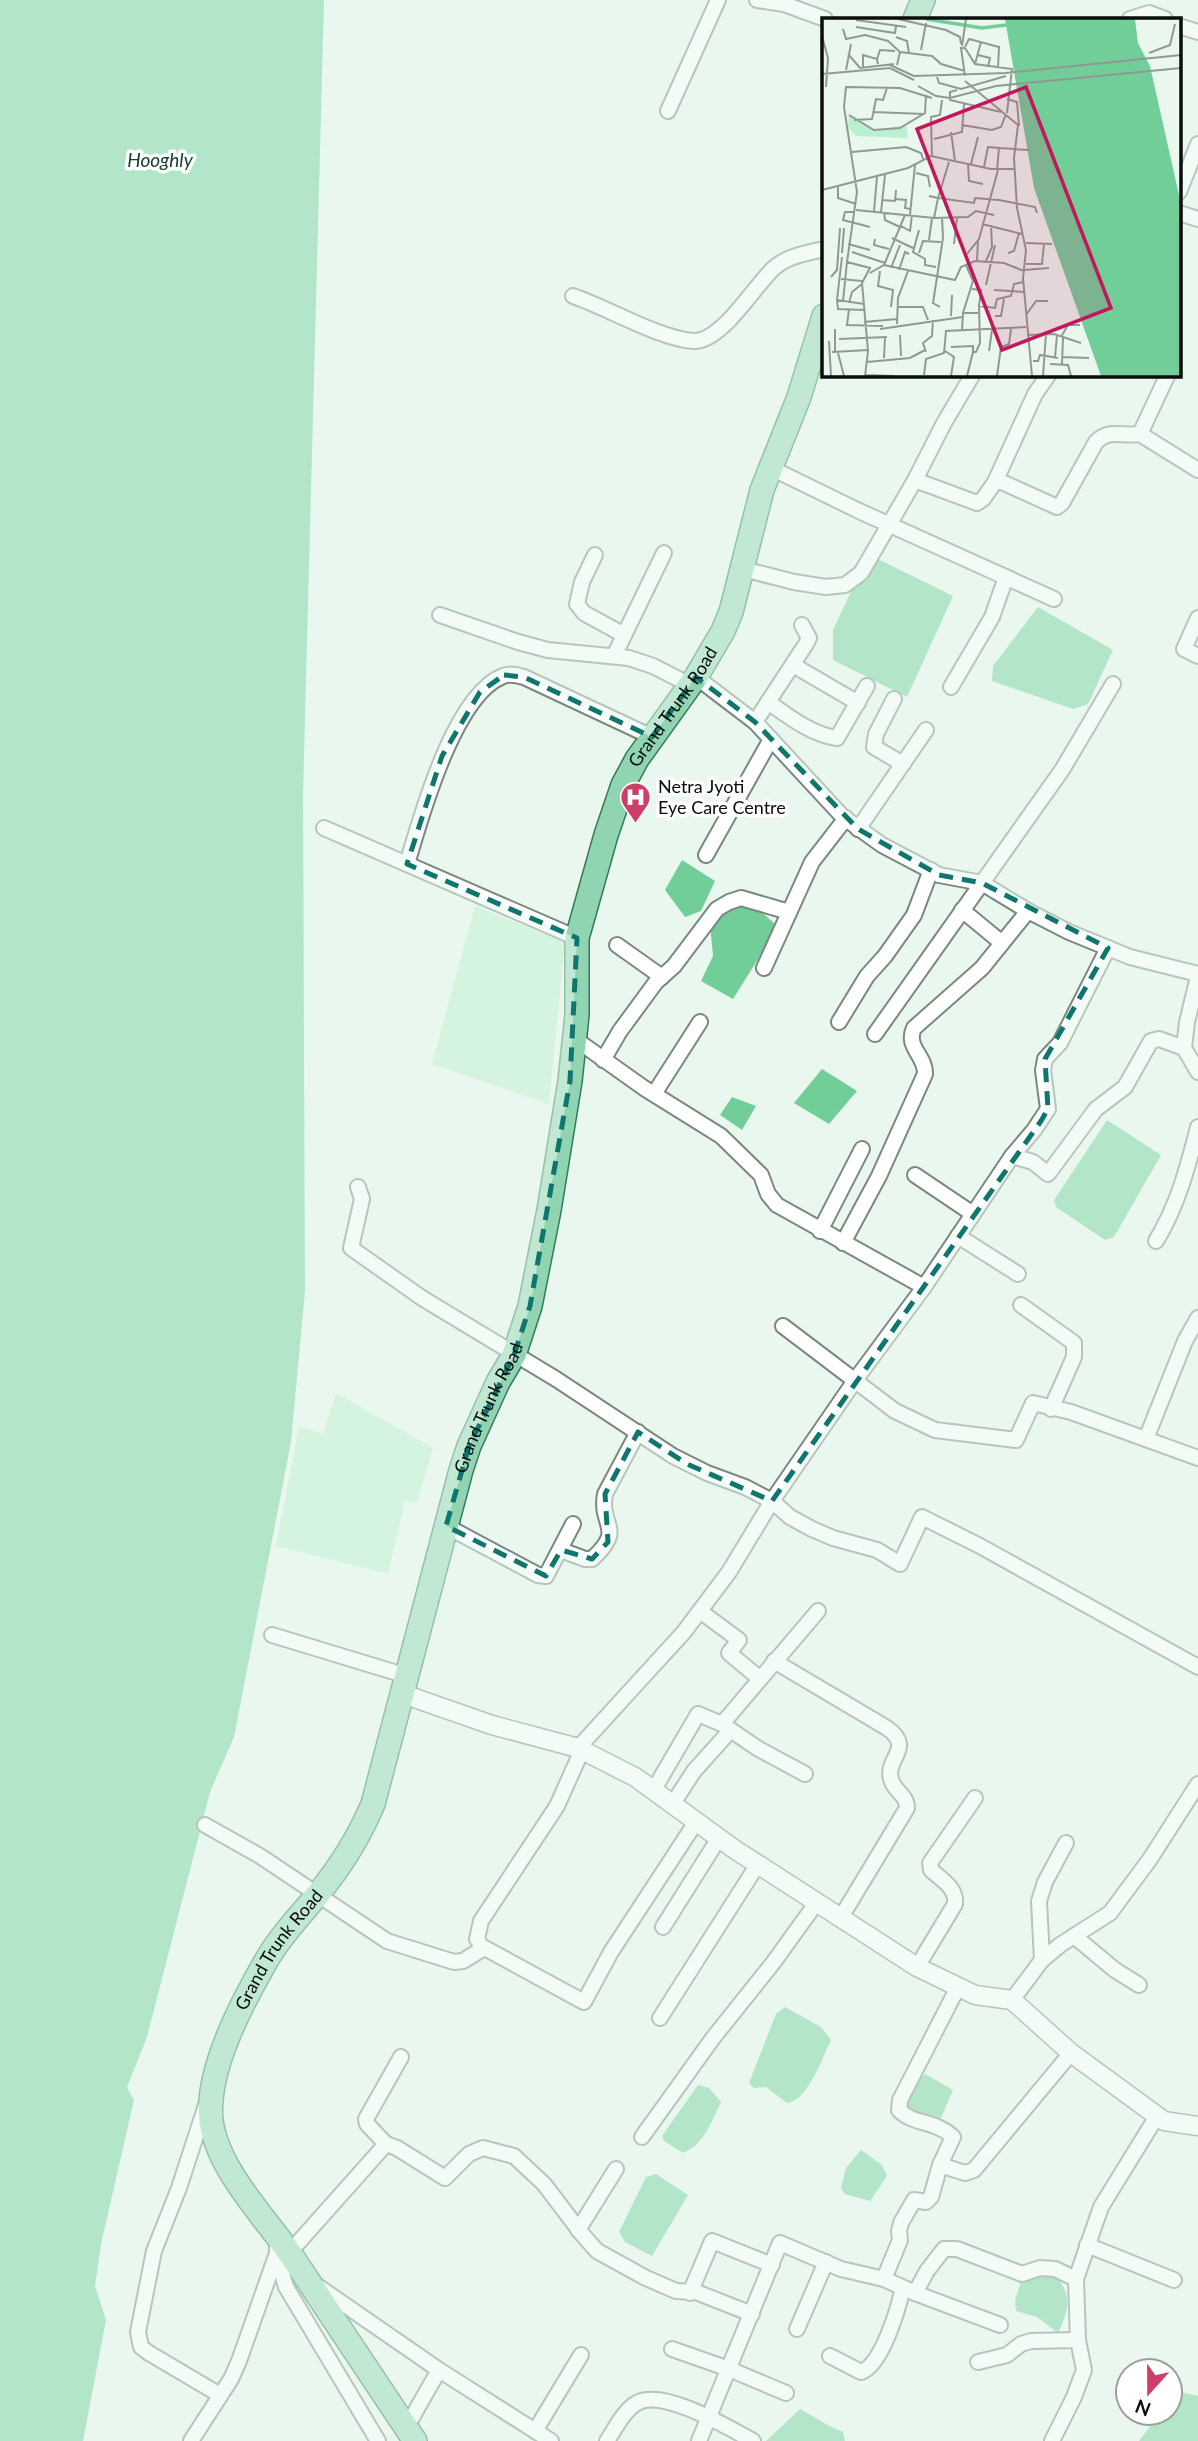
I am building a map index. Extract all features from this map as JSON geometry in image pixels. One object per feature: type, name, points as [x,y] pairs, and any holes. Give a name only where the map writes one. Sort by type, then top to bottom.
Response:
[{"type":"main road","points":[[915,18],[923,0]]},
{"type":"main road","name":"Grand Trunk Road","points":[[410,2434],[233,2174],[214,2136],[211,2118],[215,2076],[237,2018],[267,1958],[318,1894],[363,1828],[384,1766],[469,1446],[498,1382],[514,1355],[530,1306],[541,1255],[575,1039],[577,938],[595,871],[623,785],[723,631],[743,569],[756,513],[799,397],[822,322]]},
{"type":"street","points":[[668,111],[718,0]]},
{"type":"street","points":[[757,0],[784,4],[822,18]]},
{"type":"street","points":[[1133,18],[1149,13],[1162,18]]},
{"type":"street","points":[[1180,26],[1198,32]]},
{"type":"street","points":[[1180,189],[1198,144]]},
{"type":"street","points":[[1180,213],[1198,219]]},
{"type":"street","points":[[573,296],[673,337],[696,342],[714,335],[730,321],[775,266],[790,257],[822,249]]},
{"type":"street","points":[[743,569],[826,587],[845,585],[861,573],[972,376]]},
{"type":"street","points":[[915,480],[977,503],[984,499],[995,482],[1035,394],[1048,376]]},
{"type":"street","points":[[1140,434],[1167,376]]},
{"type":"street","points":[[995,482],[1002,482],[1057,507],[1062,503],[1096,442],[1103,435],[1114,433],[1127,436],[1140,434],[1198,470]]},
{"type":"street","points":[[771,468],[1054,599]]},
{"type":"street","points":[[614,656],[664,553]]},
{"type":"street","points":[[595,555],[582,582],[577,604],[584,613],[624,635]]},
{"type":"street","points":[[951,687],[992,617],[1006,577]]},
{"type":"street","points":[[440,615],[548,650],[614,656],[653,666],[693,681],[755,722],[858,830],[882,845],[939,875],[982,883],[1069,932],[1130,957],[1198,975],[1184,1048],[1198,1072]]},
{"type":"street","points":[[1198,618],[1184,649],[1198,656]]},
{"type":"street","points":[[755,722],[809,638],[802,625]]},
{"type":"street","points":[[793,665],[858,703]]},
{"type":"street","points":[[407,864],[442,757],[472,703],[488,684],[504,676],[524,677],[652,737]]},
{"type":"street","points":[[875,1034],[1062,770],[1112,684]]},
{"type":"street","points":[[768,702],[817,732],[837,738],[867,686]]},
{"type":"street","points":[[894,699],[876,734],[874,747],[903,764]]},
{"type":"street","points":[[858,830],[926,730]]},
{"type":"street","points":[[706,855],[771,738]]},
{"type":"street","points":[[764,968],[812,862],[846,818]]},
{"type":"street","points":[[324,828],[577,938]]},
{"type":"street","points":[[839,1023],[867,976],[914,915],[931,870]]},
{"type":"street","points":[[603,1060],[620,1031],[717,909],[741,898],[789,912]]},
{"type":"street","points":[[962,910],[1002,943]]},
{"type":"street","points":[[843,1243],[884,1167],[925,1074],[925,1067],[912,1046],[911,1035],[914,1028],[982,968],[1028,911]]},
{"type":"street","points":[[617,945],[662,977]]},
{"type":"street","points":[[696,1822],[611,1952],[584,2002],[478,1943],[481,1921],[541,1831],[569,1783],[580,1749],[657,1663],[729,1572],[772,1501],[856,1379],[924,1287],[1012,1156],[1041,1121],[1048,1109],[1043,1070],[1045,1059],[1060,1043],[1108,948]]},
{"type":"street","points":[[654,1094],[700,1022]]},
{"type":"street","points":[[575,1039],[721,1136],[761,1175],[772,1200],[820,1231],[924,1287]]},
{"type":"street","points":[[1012,1156],[1032,1162],[1048,1174],[1096,1109],[1125,1087],[1151,1041],[1159,1039],[1184,1048]]},
{"type":"street","points":[[1156,1241],[1168,1222],[1194,1157],[1198,1127]]},
{"type":"street","points":[[820,1231],[862,1149]]},
{"type":"street","points":[[915,1175],[973,1214]]},
{"type":"street","points":[[358,1187],[362,1199],[351,1248],[422,1298],[556,1379],[687,1464],[772,1501],[790,1517],[812,1529],[833,1538],[877,1550],[900,1564],[922,1517],[980,1546],[1198,1667]]},
{"type":"street","points":[[958,1236],[1018,1274]]},
{"type":"street","points":[[1021,1306],[1074,1343],[1074,1357],[1051,1409]]},
{"type":"street","points":[[1146,1439],[1185,1341],[1198,1318]]},
{"type":"street","points":[[783,1326],[895,1411],[935,1430],[1016,1440],[1033,1402],[1051,1409],[1071,1412],[1198,1458]]},
{"type":"street","points":[[561,1550],[592,1559],[608,1542],[610,1532],[605,1494],[638,1432]]},
{"type":"street","points":[[446,1526],[542,1576],[548,1574],[572,1524]]},
{"type":"street","points":[[699,1611],[739,1640],[729,1653],[760,1678]]},
{"type":"street","points":[[672,1805],[760,1678],[818,1611]]},
{"type":"street","points":[[272,1635],[405,1685],[492,1724],[580,1749],[635,1777],[719,1838],[917,1968],[975,1995],[1012,2000],[1071,2053],[1164,2121],[1198,2126]]},
{"type":"street","points":[[774,1661],[887,1728],[896,1734],[900,1742],[900,1750],[890,1774],[891,1782],[906,1797],[908,1808],[841,1919]]},
{"type":"street","points":[[653,1791],[698,1714],[805,1773]]},
{"type":"street","points":[[1012,2000],[1042,1960],[1110,1913],[1150,1859],[1198,1784]]},
{"type":"street","points":[[917,1968],[956,1899],[951,1888],[931,1870],[930,1863],[975,1798]]},
{"type":"street","points":[[205,1825],[318,1894],[372,1933],[399,1946],[459,1962],[484,1948]]},
{"type":"street","points":[[663,1927],[719,1838]]},
{"type":"street","points":[[1042,1960],[1039,1901],[1041,1891],[1066,1843]]},
{"type":"street","points":[[660,2018],[758,1864]]},
{"type":"street","points":[[642,2137],[713,2038],[773,1963],[817,1902]]},
{"type":"street","points":[[1074,1936],[1115,1970],[1139,1985]]},
{"type":"street","points":[[884,2279],[900,2241],[901,2223],[914,2200],[926,2202],[931,2197],[940,2165],[953,2137],[944,2128],[905,2117],[899,2110],[900,2100],[958,1987]]},
{"type":"street","points":[[940,2165],[965,2173],[974,2170],[1071,2053]]},
{"type":"street","points":[[401,2057],[366,2119],[367,2124],[386,2144],[445,2178],[469,2154],[483,2148],[514,2156],[544,2184],[597,2251],[656,2283],[676,2291],[710,2297],[752,2314]]},
{"type":"street","points":[[215,2076],[179,2188],[154,2251],[138,2332],[141,2347],[220,2395]]},
{"type":"street","points":[[1052,2441],[1084,2370],[1078,2340],[1076,2278],[1101,2207],[1157,2116]]},
{"type":"street","points":[[191,2441],[239,2361],[281,2248],[386,2144]]},
{"type":"street","points":[[578,2230],[616,2169]]},
{"type":"street","points":[[690,2293],[712,2241],[772,2265]]},
{"type":"street","points":[[699,2441],[780,2243],[841,2269],[884,2279],[1000,2325]]},
{"type":"street","points":[[1087,2245],[1174,2280]]},
{"type":"street","points":[[281,2248],[286,2287],[378,2441]]},
{"type":"street","points":[[830,2356],[861,2372],[872,2366],[909,2291],[944,2249],[957,2249],[1022,2274],[1040,2268],[1055,2269],[1076,2278]]},
{"type":"street","points":[[797,2329],[826,2262]]},
{"type":"street","points":[[306,2278],[439,2370],[551,2441]]},
{"type":"street","points":[[978,2362],[1007,2355],[1021,2344],[1078,2340]]},
{"type":"street","points":[[672,2349],[786,2393]]},
{"type":"street","points":[[535,2431],[581,2355]]},
{"type":"street","points":[[410,2434],[439,2370]]},
{"type":"street","points":[[607,2441],[636,2403],[648,2399],[662,2400],[709,2418],[753,2441]]},
{"type":"highlighted area","points":[[504,675],[524,677],[652,737],[696,677],[755,722],[858,829],[939,875],[982,883],[1108,948],[1045,1059],[1048,1109],[1041,1121],[772,1501],[687,1464],[638,1432],[605,1494],[608,1542],[592,1559],[561,1550],[546,1576],[446,1526],[469,1446],[514,1355],[530,1306],[570,1081],[577,938],[407,864],[442,756],[480,692]]},
{"type":"shaded area","points":[[475,906],[565,942],[549,1104],[432,1064]]},
{"type":"shaded area","points":[[336,1393],[433,1448],[417,1502],[405,1501],[388,1574],[276,1546],[299,1426],[323,1434]]},
{"type":"water","name":"Hooghly","points":[[0,0],[324,0],[303,794],[305,1291],[291,1442],[234,1737],[210,1792],[147,2037],[127,2087],[134,2100],[101,2244],[95,2286],[106,2320],[83,2441],[0,2441]]},
{"type":"water","points":[[878,559],[953,596],[907,697],[833,660],[833,630],[863,566]]},
{"type":"water","points":[[1038,607],[1113,650],[1088,704],[1073,709],[992,681],[993,666]]},
{"type":"water","points":[[682,860],[715,881],[701,911],[685,917],[665,890]]},
{"type":"water","points":[[743,895],[778,927],[733,999],[701,981],[713,956],[710,924],[721,898]]},
{"type":"water","points":[[822,1069],[857,1091],[829,1124],[794,1103]]},
{"type":"water","points":[[732,1097],[756,1106],[742,1130],[720,1115]]},
{"type":"water","points":[[1107,1120],[1161,1155],[1114,1237],[1105,1240],[1056,1207],[1054,1200]]},
{"type":"water","points":[[785,2007],[821,2027],[831,2040],[808,2087],[795,2100],[787,2103],[766,2087],[754,2088],[749,2083],[776,2014]]},
{"type":"water","points":[[925,2074],[953,2090],[937,2127],[900,2107],[908,2087]]},
{"type":"water","points":[[698,2085],[709,2088],[721,2102],[702,2138],[683,2153],[664,2141],[662,2136]]},
{"type":"water","points":[[861,2150],[882,2165],[887,2176],[870,2201],[845,2194],[841,2188],[846,2168]]},
{"type":"water","points":[[656,2174],[688,2195],[652,2256],[625,2242],[619,2232],[646,2177]]},
{"type":"water","points":[[1052,2272],[1063,2287],[1067,2301],[1065,2316],[1058,2333],[1037,2317],[1016,2311],[1015,2300],[1022,2279]]},
{"type":"water","points":[[1184,2393],[1198,2396],[1198,2441],[1139,2441],[1150,2427],[1184,2427]]},
{"type":"water","points":[[800,2409],[843,2432],[845,2441],[766,2441]]},
{"type":"place","name":"Netra Jyoti Eye Care Centre","points":[[635,824]]}]
